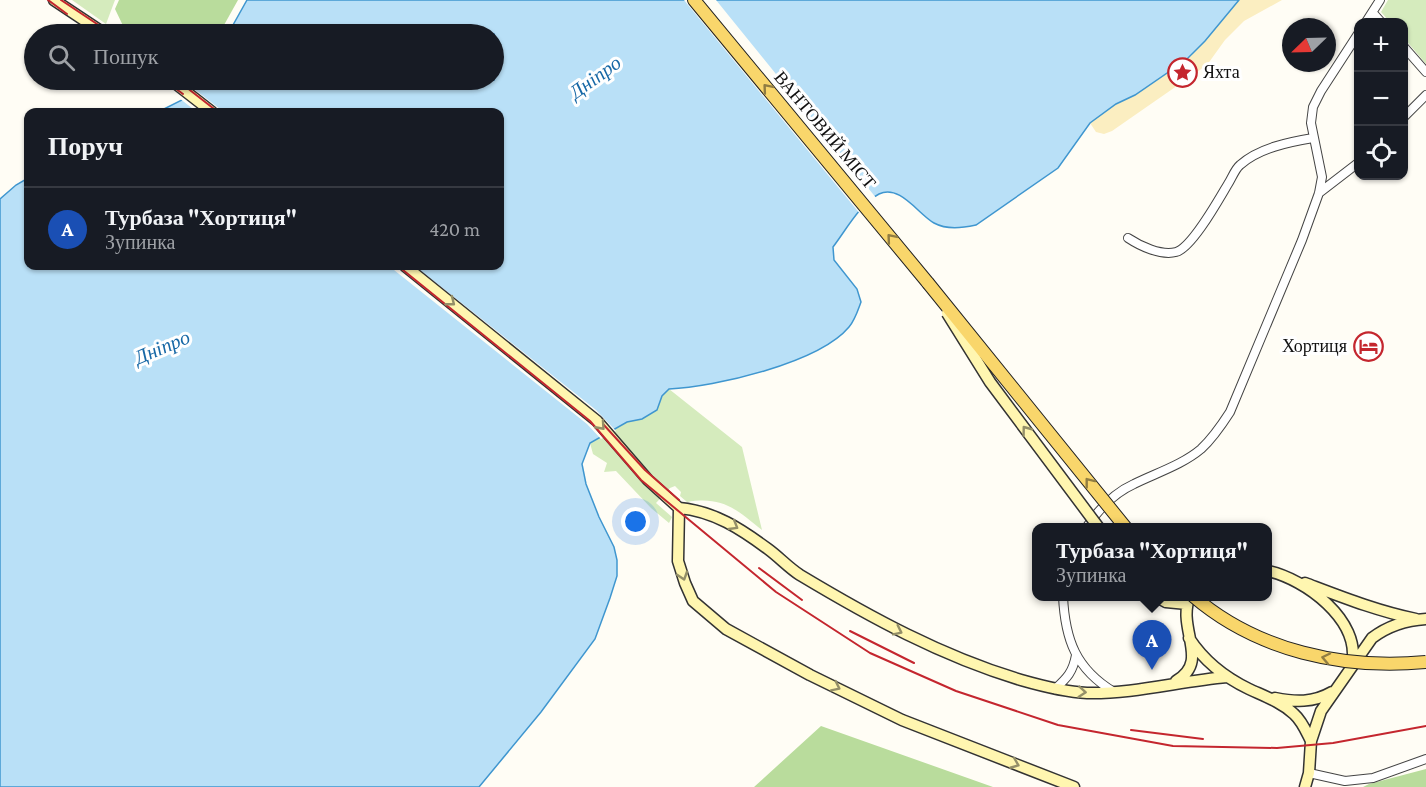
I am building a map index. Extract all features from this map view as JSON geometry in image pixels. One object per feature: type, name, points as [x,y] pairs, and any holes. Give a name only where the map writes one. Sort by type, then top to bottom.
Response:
[{"type":"main road","points":[[54,0],[90,24]]},
{"type":"main road","name":"ВАНТОВИЙ МІСТ","points":[[694,0],[928,283],[1122,523]]},
{"type":"main road","points":[[184,90],[207,108]]},
{"type":"main road","points":[[410,270],[597,421],[648,480],[679,511],[678,561],[685,583],[693,601],[726,629],[810,675],[902,720],[1074,787]]},
{"type":"main road","points":[[928,283],[990,382],[1095,523]]},
{"type":"main road","points":[[679,511],[693,509],[732,524],[797,573],[878,621],[921,642],[989,670],[1055,689],[1085,693],[1115,693],[1227,676]]},
{"type":"main road","points":[[1272,572],[1391,614],[1423,619]]},
{"type":"main road","points":[[1288,577],[1329,607],[1349,630],[1354,654],[1350,672]]},
{"type":"main road","points":[[1168,684],[1190,670],[1192,653],[1186,624],[1190,601]]},
{"type":"main road","points":[[1193,601],[1230,623],[1300,652],[1330,660],[1364,663],[1426,662]]},
{"type":"main road","points":[[1305,787],[1309,773],[1311,741],[1321,711],[1335,690],[1372,638],[1382,630],[1423,619]]},
{"type":"main road","points":[[1189,638],[1197,650],[1227,676],[1293,713],[1302,723],[1311,741]]},
{"type":"main road","points":[[1265,696],[1290,701],[1307,701],[1321,698],[1335,690]]},
{"type":"street","points":[[1369,18],[1380,0]]},
{"type":"street","points":[[1373,13],[1377,18]]},
{"type":"street","points":[[1089,523],[1110,500],[1131,485],[1184,461],[1200,450],[1214,436],[1230,412],[1302,240],[1319,193],[1322,177],[1311,123],[1313,107],[1354,42]]},
{"type":"street","points":[[1408,52],[1426,72]]},
{"type":"street","points":[[1408,113],[1426,95]]},
{"type":"street","points":[[1128,238],[1159,251],[1177,252],[1187,245],[1209,216],[1239,165],[1277,146],[1313,138]]},
{"type":"street","points":[[1319,193],[1354,167]]},
{"type":"street","points":[[1064,601],[1067,634],[1076,655],[1084,668],[1098,682],[1115,693]]},
{"type":"street","points":[[1055,689],[1070,676],[1074,669],[1076,655]]},
{"type":"street","points":[[1309,773],[1346,784],[1373,778],[1426,759]]},
{"type":"green space","points":[[72,0],[115,0],[106,24]]},
{"type":"green space","points":[[119,0],[238,0],[225,24],[122,24],[115,9]]},
{"type":"green space","points":[[1388,0],[1426,0],[1426,64],[1408,43],[1408,18],[1386,18],[1381,12]]},
{"type":"green space","points":[[669,389],[742,447],[762,530],[728,506],[710,501],[687,502],[680,496],[681,492],[675,486],[670,488],[656,503],[672,517],[669,523],[651,508],[616,471],[604,472],[607,463],[593,454],[590,443],[627,422],[642,419]]},
{"type":"green space","points":[[821,726],[993,787],[754,787]]},
{"type":"green space","points":[[1426,769],[1426,787],[1363,787],[1369,784]]},
{"type":"sand","name":"Яхта","points":[[1239,0],[1282,0],[1244,21],[1225,40],[1207,65],[1112,131],[1104,134],[1096,132],[1090,123],[1186,60]]},
{"type":"water","name":"Дніпро","points":[[247,0],[1239,0],[1186,60],[1090,123],[1058,168],[976,225],[944,227],[928,219],[908,201],[894,193],[887,192],[872,198],[833,247],[834,260],[857,289],[861,302],[849,327],[835,340],[815,352],[765,371],[712,384],[669,389],[662,396],[657,410],[642,419],[627,422],[590,443],[582,464],[586,484],[614,547],[617,560],[617,576],[610,598],[595,639],[541,712],[479,787],[0,787],[0,199],[24,180],[24,270],[504,270],[504,108],[166,108],[182,100],[191,90],[504,90],[504,24],[234,24]]},
{"type":"pier","points":[[684,0],[716,0],[877,199],[861,215]]},
{"type":"pier","points":[[186,90],[195,90],[219,108],[192,108],[179,98]]},
{"type":"pier","points":[[394,270],[420,270],[596,410],[616,431],[601,439],[587,424]]},
{"type":"railway","points":[[48,0],[67,14]]},
{"type":"railway","points":[[61,0],[97,24]]},
{"type":"railway","points":[[178,90],[183,94]]},
{"type":"railway","points":[[190,90],[213,108]]},
{"type":"railway","points":[[403,270],[590,421],[641,480],[776,592],[870,653],[956,691],[1058,725],[1173,746],[1277,748],[1333,743],[1426,726]]},
{"type":"railway","points":[[603,424],[645,470],[679,500]]},
{"type":"railway","points":[[759,568],[802,600]]},
{"type":"railway","points":[[850,631],[914,663]]},
{"type":"railway","points":[[1131,730],[1203,739]]},
{"type":"place","name":"Яхта","points":[[1182,72]]},
{"type":"place","name":"Хортиця","points":[[1368,346]]},
{"type":"place","name":"Турбаза \"Хортиця\"","points":[[1152,670]]}]
